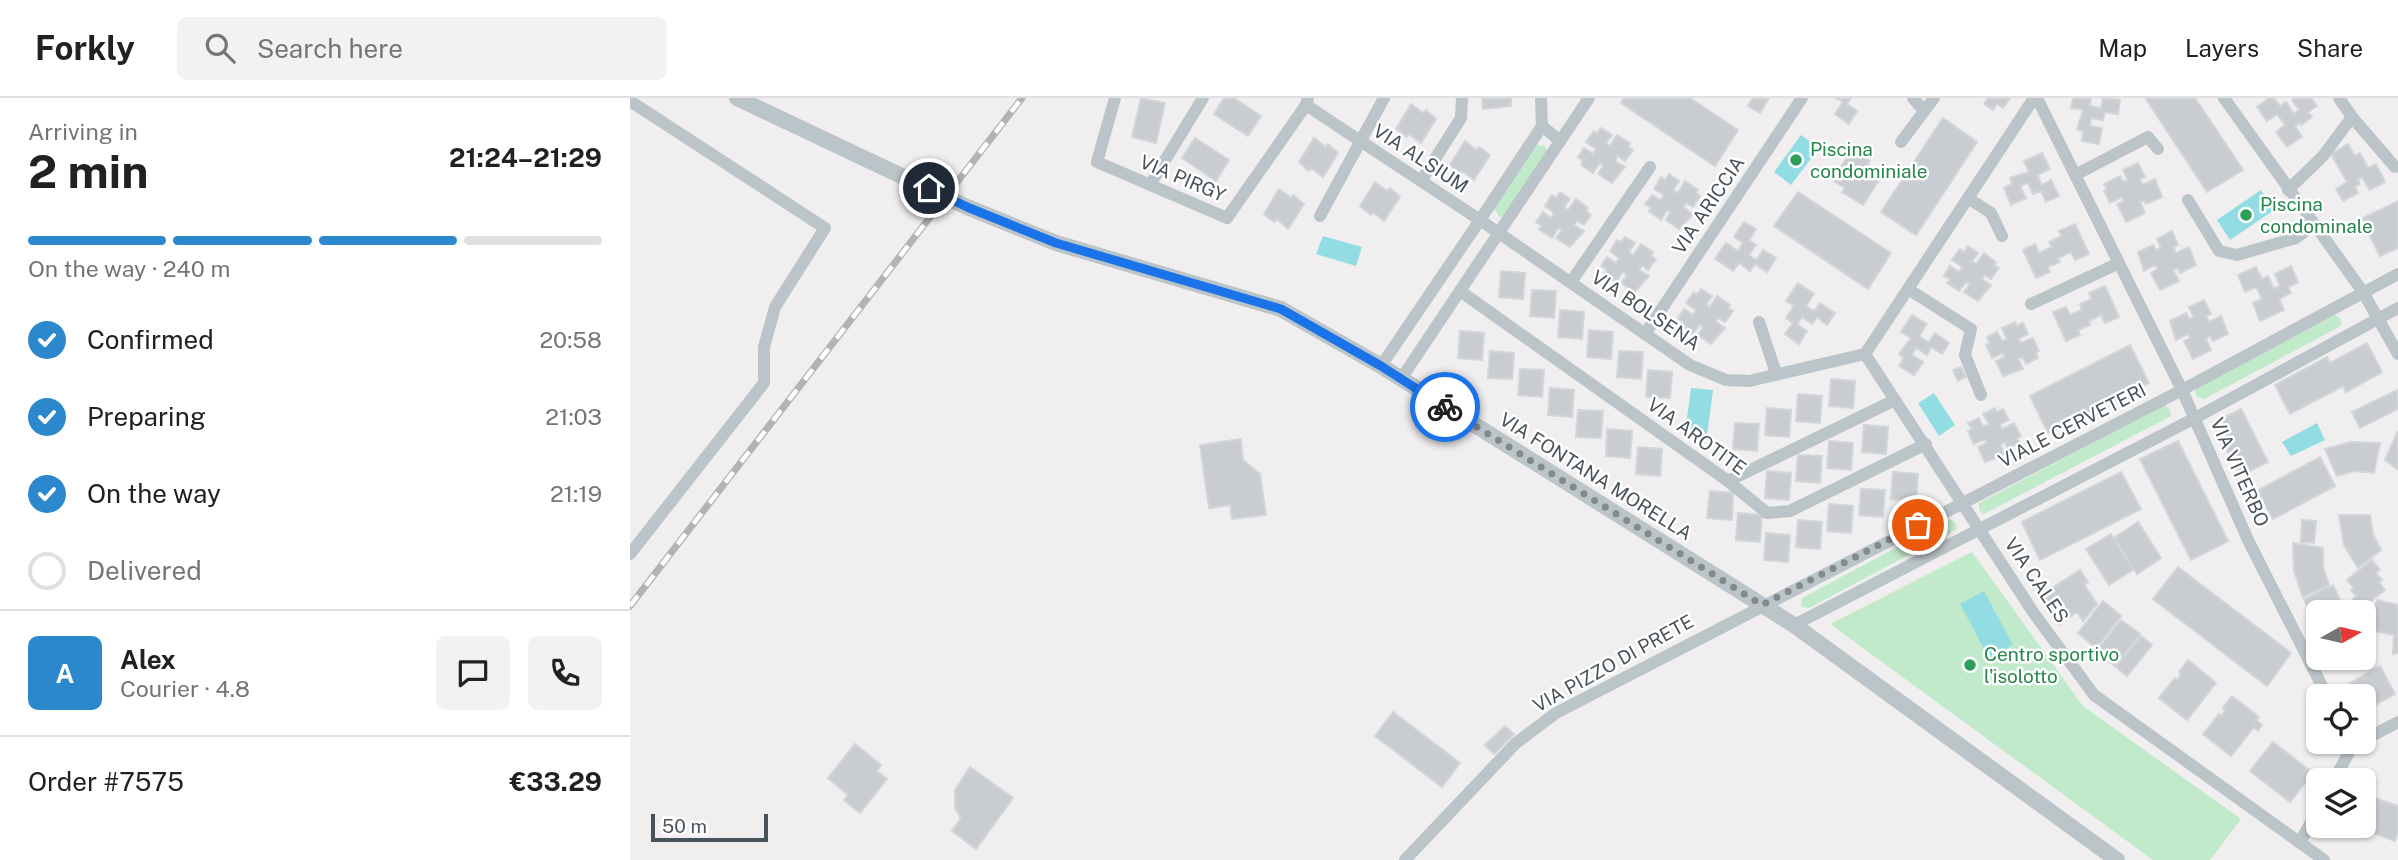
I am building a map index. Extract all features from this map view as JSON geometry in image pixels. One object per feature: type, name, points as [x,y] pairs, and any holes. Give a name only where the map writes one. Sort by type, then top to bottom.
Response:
[{"type":"street","name":"VIA FONTANA MORELLA","points":[[737,98],[948,197],[1056,243],[1281,309],[1381,366],[1794,625],[2117,860]]},
{"type":"street","name":"VIA PIRGY","points":[[1115,98],[1097,162],[1227,218],[1307,102]]},
{"type":"street","points":[[1150,185],[1203,98]]},
{"type":"street","points":[[1320,216],[1384,98]]},
{"type":"street","points":[[1421,181],[1461,118],[1462,98]]},
{"type":"street","points":[[1381,366],[1542,126],[1541,98]]},
{"type":"street","points":[[1401,379],[1590,98]]},
{"type":"street","name":"VIA ARICCIA","points":[[1645,334],[1802,98]]},
{"type":"street","points":[[1913,98],[1924,111]]},
{"type":"street","points":[[1901,142],[1934,98]]},
{"type":"street","points":[[1866,354],[2036,98]]},
{"type":"street","name":"VIA VITERBO","points":[[2036,98],[2182,390],[2248,540],[2321,684]]},
{"type":"street","points":[[2224,98],[2363,292],[2398,354]]},
{"type":"street","points":[[2339,98],[2395,167]]},
{"type":"street","points":[[630,101],[825,228],[775,307],[764,347],[764,383],[630,554]]},
{"type":"street","name":"VIA ALSIUM","points":[[1307,102],[1360,141],[1499,234]]},
{"type":"street","points":[[2288,190],[2323,156],[2352,117]]},
{"type":"street","points":[[1542,126],[1560,141]]},
{"type":"street","points":[[2075,175],[2148,137],[2158,149]]},
{"type":"street","points":[[1571,282],[1650,167]]},
{"type":"street","points":[[1968,198],[1990,213],[2002,236]]},
{"type":"street","points":[[2188,200],[2219,251],[2237,255],[2296,238],[2314,225]]},
{"type":"street","name":"VIA BOLSENA","points":[[1499,234],[1690,365],[1726,380],[1749,380],[1866,354]]},
{"type":"street","points":[[2031,304],[2119,263]]},
{"type":"street","name":"VIALE CERVETERI","points":[[1762,605],[2182,390],[2398,274]]},
{"type":"street","points":[[1908,289],[1971,329],[1965,355],[1980,395]]},
{"type":"street","name":"VIA AROTITE","points":[[1460,291],[1728,481],[1767,513],[1790,512],[1926,444]]},
{"type":"street","points":[[1794,625],[2195,418],[2398,308]]},
{"type":"street","points":[[1759,322],[1776,373]]},
{"type":"street","name":"VIA CALES","points":[[1866,354],[2033,612],[2094,695],[2323,860]]},
{"type":"street","points":[[1728,481],[1895,400]]},
{"type":"street","name":"VIA PIZZO DI PRETE","points":[[1405,860],[1516,743],[1540,723],[1762,605]]},
{"type":"street","points":[[2376,733],[2398,722]]},
{"type":"street","points":[[2300,842],[2306,831]]},
{"type":"green space","points":[[1536,145],[1545,146],[1547,152],[1506,215],[1499,217],[1494,208]]},
{"type":"green space","points":[[2335,315],[2342,323],[2339,327],[2204,399],[2197,397],[2195,391],[2198,387]]},
{"type":"green space","points":[[2165,405],[2171,416],[1984,514],[1979,510],[1979,503]]},
{"type":"green space","points":[[1950,519],[1955,522],[1957,529],[1809,608],[1801,606],[1802,598]]},
{"type":"green space","name":"Centro sportivo l'isolotto","points":[[1972,552],[2083,706],[2241,819],[2210,860],[2153,860],[1830,624]]},
{"type":"water","name":"Piscina condominiale","points":[[1801,135],[1819,148],[1791,185],[1774,172]]},
{"type":"water","name":"Piscina condominale","points":[[2261,190],[2274,210],[2230,240],[2217,220]]},
{"type":"water","points":[[1323,236],[1362,247],[1356,266],[1316,254]]},
{"type":"water","points":[[1691,388],[1713,390],[1707,436],[1685,433]]},
{"type":"water","points":[[1934,393],[1955,425],[1939,436],[1918,403]]},
{"type":"water","points":[[2317,423],[2325,440],[2291,456],[2282,442]]},
{"type":"water","points":[[1984,591],[2013,645],[1989,658],[1960,604]]},
{"type":"building","points":[[1141,98],[1165,103],[1156,143],[1132,137]]},
{"type":"building","points":[[1224,98],[1234,98],[1261,116],[1248,136],[1214,114]]},
{"type":"building","points":[[1482,98],[1511,98],[1511,106],[1483,109]]},
{"type":"building","points":[[1624,98],[1690,98],[1738,130],[1715,166],[1621,103]]},
{"type":"building","points":[[1753,98],[1769,98],[1760,113],[1748,106]]},
{"type":"building","points":[[1836,98],[1851,98],[1847,104],[1857,111],[1849,124],[1835,114],[1843,102]]},
{"type":"building","points":[[1988,98],[2010,98],[2003,108],[1997,104],[1993,110],[1984,104]]},
{"type":"building","points":[[2073,98],[2091,98],[2090,106],[2101,108],[2103,98],[2120,100],[2118,114],[2105,112],[2103,120],[2091,118],[2090,126],[2102,128],[2099,144],[2082,141],[2083,131],[2077,130],[2083,110],[2071,108]]},
{"type":"building","points":[[2195,98],[2243,170],[2207,192],[2146,99]]},
{"type":"building","points":[[2269,98],[2274,98],[2280,106],[2286,102],[2294,114],[2299,110],[2292,100],[2294,98],[2311,98],[2317,106],[2308,112],[2312,117],[2295,126],[2302,137],[2287,147],[2276,132],[2285,125],[2277,114],[2267,121],[2257,107]]},
{"type":"building","points":[[1411,104],[1423,113],[1426,110],[1436,119],[1421,143],[1396,129]]},
{"type":"building","points":[[1943,118],[1977,142],[1916,235],[1881,212]]},
{"type":"building","points":[[1601,128],[1612,135],[1606,143],[1610,146],[1617,135],[1630,143],[1628,147],[1633,150],[1625,161],[1618,156],[1615,161],[1625,167],[1612,183],[1598,174],[1603,166],[1600,163],[1593,173],[1581,165],[1583,161],[1578,157],[1584,148],[1593,154],[1596,149],[1586,142],[1594,131],[1597,134]]},
{"type":"building","points":[[1195,138],[1229,160],[1216,181],[1182,158]]},
{"type":"building","points":[[1314,138],[1326,147],[1328,144],[1338,153],[1323,177],[1311,168],[1309,171],[1299,162]]},
{"type":"building","points":[[1465,141],[1476,150],[1479,147],[1490,155],[1474,180],[1462,171],[1460,174],[1450,165]]},
{"type":"building","points":[[2348,144],[2355,156],[2360,153],[2368,168],[2376,164],[2385,182],[2370,190],[2362,177],[2358,179],[2360,184],[2355,187],[2358,193],[2343,201],[2336,189],[2347,182],[2331,154]]},
{"type":"building","points":[[1853,149],[1870,161],[1868,165],[1883,174],[1863,205],[1842,192],[1845,188],[1832,180]]},
{"type":"building","points":[[2042,153],[2050,169],[2037,175],[2042,185],[2051,180],[2059,196],[2046,202],[2041,191],[2033,194],[2028,183],[2020,186],[2026,198],[2011,205],[2004,188],[2012,184],[2010,178],[2029,172],[2024,161]]},
{"type":"building","points":[[2138,163],[2145,177],[2140,179],[2143,185],[2155,179],[2162,197],[2146,204],[2144,200],[2140,202],[2145,213],[2126,222],[2117,204],[2124,201],[2122,197],[2110,203],[2104,191],[2107,190],[2104,184],[2120,176],[2123,182],[2128,180],[2123,170]]},
{"type":"building","points":[[1669,174],[1679,181],[1673,190],[1678,193],[1685,181],[1698,190],[1696,193],[1700,196],[1693,207],[1686,203],[1683,207],[1693,214],[1679,229],[1666,220],[1671,212],[1667,210],[1661,220],[1649,211],[1651,208],[1645,204],[1652,195],[1660,200],[1664,195],[1654,189],[1661,177],[1665,180]]},
{"type":"building","points":[[1375,182],[1387,191],[1390,188],[1400,197],[1384,221],[1360,206]]},
{"type":"building","points":[[1279,189],[1304,204],[1288,229],[1277,219],[1274,222],[1264,214]]},
{"type":"building","points":[[1560,192],[1570,199],[1564,207],[1568,210],[1576,199],[1588,208],[1586,211],[1591,215],[1584,225],[1577,221],[1574,225],[1584,231],[1570,247],[1556,238],[1562,230],[1558,228],[1552,238],[1539,229],[1542,226],[1536,222],[1543,212],[1551,218],[1554,213],[1545,206],[1552,195],[1556,198]]},
{"type":"building","points":[[1798,192],[1891,253],[1868,289],[1774,226]]},
{"type":"building","points":[[2398,201],[2398,248],[2380,256],[2361,219]]},
{"type":"building","points":[[1744,222],[1756,229],[1749,240],[1756,245],[1749,255],[1756,260],[1763,250],[1776,258],[1767,272],[1755,264],[1750,271],[1739,263],[1733,271],[1715,259],[1726,243],[1738,251],[1743,243],[1734,237]]},
{"type":"building","points":[[2075,224],[2089,254],[2075,260],[2071,252],[2058,258],[2060,262],[2048,267],[2050,272],[2036,278],[2023,250],[2035,244],[2039,253],[2052,247],[2049,242],[2062,236],[2059,231]]},
{"type":"building","points":[[2172,231],[2178,245],[2173,247],[2176,253],[2189,247],[2196,265],[2180,273],[2178,268],[2173,270],[2179,281],[2160,290],[2151,273],[2158,269],[2155,265],[2144,271],[2138,252],[2153,245],[2156,250],[2161,248],[2157,239]]},
{"type":"building","points":[[1625,237],[1635,243],[1629,252],[1633,255],[1641,244],[1653,252],[1651,256],[1656,259],[1648,270],[1642,265],[1639,270],[1649,276],[1635,292],[1621,283],[1627,275],[1623,272],[1616,282],[1604,274],[1607,270],[1601,266],[1607,257],[1616,263],[1619,258],[1610,251],[1617,240],[1621,242]]},
{"type":"building","points":[[1968,246],[1978,253],[1972,261],[1976,264],[1984,253],[1996,262],[1994,265],[1999,268],[1991,279],[1985,275],[1982,279],[1991,285],[1978,301],[1964,292],[1970,284],[1966,282],[1959,291],[1947,283],[1950,279],[1944,276],[1950,266],[1959,272],[1962,267],[1952,260],[1960,249],[1964,252]]},
{"type":"building","points":[[2291,266],[2298,282],[2288,287],[2291,293],[2279,299],[2284,310],[2260,321],[2253,303],[2262,299],[2256,287],[2245,292],[2238,275],[2256,267],[2262,279],[2268,276],[2274,289],[2280,286],[2275,274]]},
{"type":"building","points":[[1501,271],[1525,273],[1523,299],[1499,297]]},
{"type":"building","points":[[1798,283],[1814,294],[1806,306],[1814,311],[1820,303],[1835,313],[1827,325],[1817,317],[1812,324],[1802,317],[1797,324],[1807,331],[1799,344],[1785,334],[1793,323],[1786,318],[1794,306],[1786,301]]},
{"type":"building","points":[[2105,286],[2119,317],[2105,323],[2101,315],[2089,321],[2090,325],[2078,330],[2080,335],[2066,341],[2053,312],[2066,307],[2070,315],[2082,310],[2080,304],[2092,299],[2089,293]]},
{"type":"building","points":[[1701,289],[1712,296],[1706,304],[1710,307],[1717,296],[1730,305],[1728,308],[1733,311],[1725,322],[1718,318],[1716,322],[1725,328],[1711,344],[1698,335],[1703,327],[1700,324],[1693,334],[1681,326],[1683,322],[1678,318],[1684,309],[1693,315],[1696,310],[1686,303],[1694,292],[1697,295]]},
{"type":"building","points":[[1532,290],[1556,291],[1554,318],[1530,316]]},
{"type":"building","points":[[2204,300],[2211,314],[2206,316],[2209,322],[2221,316],[2228,334],[2213,341],[2210,336],[2206,339],[2211,350],[2193,359],[2184,341],[2190,338],[2188,334],[2176,340],[2170,321],[2186,313],[2189,319],[2194,317],[2189,307]]},
{"type":"building","points":[[1560,310],[1584,312],[1582,339],[1558,337]]},
{"type":"building","points":[[1912,315],[1927,324],[1919,336],[1929,342],[1935,333],[1949,343],[1942,354],[1931,347],[1927,355],[1916,348],[1912,355],[1923,362],[1914,375],[1899,366],[1904,358],[1899,354],[1911,338],[1901,332]]},
{"type":"building","points":[[2015,322],[2017,326],[2023,323],[2028,334],[2019,339],[2021,343],[2033,338],[2039,351],[2036,353],[2038,358],[2026,364],[2023,357],[2018,359],[2023,369],[2003,376],[1996,361],[2005,357],[2003,353],[1992,358],[1986,345],[1990,343],[1987,337],[1997,332],[2002,341],[2007,339],[2002,328]]},
{"type":"building","points":[[1589,330],[1613,332],[1611,359],[1587,357]]},
{"type":"building","points":[[1460,331],[1484,333],[1482,360],[1458,358]]},
{"type":"building","points":[[2367,343],[2382,372],[2346,392],[2343,386],[2290,414],[2275,385],[2327,357],[2330,363]]},
{"type":"building","points":[[2130,345],[2149,383],[2048,433],[2030,396]]},
{"type":"building","points":[[1490,351],[1514,353],[1512,379],[1488,378]]},
{"type":"building","points":[[1619,351],[1643,352],[1641,379],[1617,377]]},
{"type":"building","points":[[1961,367],[1966,377],[1958,381],[1953,370]]},
{"type":"building","points":[[1520,369],[1544,370],[1542,397],[1518,395]]},
{"type":"building","points":[[1648,370],[1672,372],[1670,398],[1646,397]]},
{"type":"building","points":[[1831,379],[1855,381],[1853,408],[1829,406]]},
{"type":"building","points":[[1550,388],[1574,390],[1572,417],[1548,415]]},
{"type":"building","points":[[2397,390],[2398,409],[2360,428],[2352,412]]},
{"type":"building","points":[[1798,394],[1822,396],[1820,423],[1796,421]]},
{"type":"building","points":[[1767,408],[1791,410],[1789,437],[1765,435]]},
{"type":"building","points":[[1995,408],[1997,412],[2003,409],[2009,420],[2000,424],[2002,429],[2014,423],[2021,436],[2017,438],[2020,443],[2008,449],[2005,442],[2000,444],[2005,455],[1985,462],[1978,447],[1987,443],[1985,439],[1974,444],[1968,431],[1972,429],[1968,423],[1979,418],[1983,427],[1989,424],[1983,414]]},
{"type":"building","points":[[2241,409],[2268,462],[2240,476],[2213,423]]},
{"type":"building","points":[[1578,410],[1603,411],[1601,438],[1576,437]]},
{"type":"building","points":[[1735,423],[1759,424],[1757,451],[1733,449]]},
{"type":"building","points":[[1864,425],[1888,427],[1886,454],[1862,452]]},
{"type":"building","points":[[1607,429],[1632,431],[1630,458],[1606,456]]},
{"type":"building","points":[[2398,431],[2398,470],[2385,460]]},
{"type":"building","points":[[1241,439],[1243,460],[1260,474],[1266,515],[1232,519],[1230,505],[1209,508],[1200,445]]},
{"type":"building","points":[[1829,441],[1853,443],[1851,470],[1827,468]]},
{"type":"building","points":[[2178,441],[2228,541],[2191,560],[2140,459]]},
{"type":"building","points":[[2351,442],[2380,443],[2374,473],[2353,471],[2337,476],[2325,449]]},
{"type":"building","points":[[1638,447],[1662,449],[1660,476],[1636,474]]},
{"type":"building","points":[[1798,455],[1822,456],[1820,483],[1796,481]]},
{"type":"building","points":[[2320,457],[2335,486],[2273,519],[2257,491]]},
{"type":"building","points":[[1767,471],[1791,473],[1789,500],[1765,498]]},
{"type":"building","points":[[1893,472],[1918,474],[1916,501],[1891,499]]},
{"type":"building","points":[[2121,472],[2141,509],[2040,560],[2022,522]]},
{"type":"building","points":[[1861,489],[1885,490],[1883,517],[1859,515]]},
{"type":"building","points":[[1710,491],[1733,493],[1732,520],[1707,518]]},
{"type":"building","points":[[1829,504],[1853,506],[1851,533],[1827,531]]},
{"type":"building","points":[[1738,513],[1762,515],[1760,542],[1736,540]]},
{"type":"building","points":[[2339,515],[2370,515],[2373,535],[2381,550],[2358,568],[2344,545]]},
{"type":"building","points":[[1798,520],[1822,522],[1820,549],[1796,547]]},
{"type":"building","points":[[2302,520],[2316,521],[2314,543],[2301,542]]},
{"type":"building","points":[[2138,522],[2161,558],[2137,574],[2114,538]]},
{"type":"building","points":[[1766,533],[1790,535],[1788,562],[1764,560]]},
{"type":"building","points":[[2111,534],[2133,570],[2109,585],[2086,549]]},
{"type":"building","points":[[2293,543],[2323,548],[2323,567],[2329,585],[2303,597],[2294,571]]},
{"type":"building","points":[[2372,560],[2380,570],[2376,573],[2385,590],[2372,600],[2354,600],[2356,596],[2351,590],[2354,588],[2347,580]]},
{"type":"building","points":[[2178,567],[2291,653],[2267,686],[2153,599]]},
{"type":"building","points":[[2080,570],[2088,582],[2084,584],[2097,604],[2083,621],[2077,612],[2059,625],[2040,596]]},
{"type":"building","points":[[2333,585],[2340,600],[2306,600],[2306,603],[2304,599]]},
{"type":"building","points":[[2377,600],[2398,605],[2398,653],[2393,654],[2394,635],[2376,632]]},
{"type":"building","points":[[2103,601],[2121,616],[2096,648],[2078,633]]},
{"type":"building","points":[[2121,620],[2140,634],[2115,666],[2096,652]]},
{"type":"building","points":[[2141,636],[2152,645],[2127,676],[2116,667]]},
{"type":"building","points":[[2188,660],[2216,683],[2187,720],[2159,698],[2175,678],[2177,680],[2181,674],[2179,672]]},
{"type":"building","points":[[2380,666],[2395,694],[2376,704],[2376,684],[2348,684]]},
{"type":"building","points":[[2232,696],[2259,717],[2256,720],[2262,725],[2258,731],[2254,727],[2231,756],[2203,734],[2219,714],[2221,716],[2225,710],[2223,708]]},
{"type":"building","points":[[1393,712],[1460,763],[1442,787],[1375,736]]},
{"type":"building","points":[[1505,726],[1514,734],[1494,754],[1485,745]]},
{"type":"building","points":[[2273,742],[2307,768],[2306,782],[2290,802],[2250,771]]},
{"type":"building","points":[[855,744],[881,765],[877,771],[887,779],[860,813],[844,800],[848,795],[828,778]]},
{"type":"building","points":[[970,767],[1013,798],[976,849],[952,831],[961,818],[955,808],[955,790]]},
{"type":"building","points":[[2376,798],[2398,806],[2398,831],[2395,841],[2376,834]]},
{"type":"railway","points":[[630,606],[1022,98]]},
{"type":"way so far","points":[[1445,407],[1762,605],[1918,525]]},
{"type":"place","name":"Piscina condominiale","points":[[1796,160]]},
{"type":"place","name":"Piscina condominale","points":[[2246,215]]},
{"type":"place","name":"Centro sportivo l'isolotto","points":[[1970,665]]},
{"type":"route","points":[[929,188],[967,207],[1056,243],[1281,309],[1381,366],[1445,407]]}]
